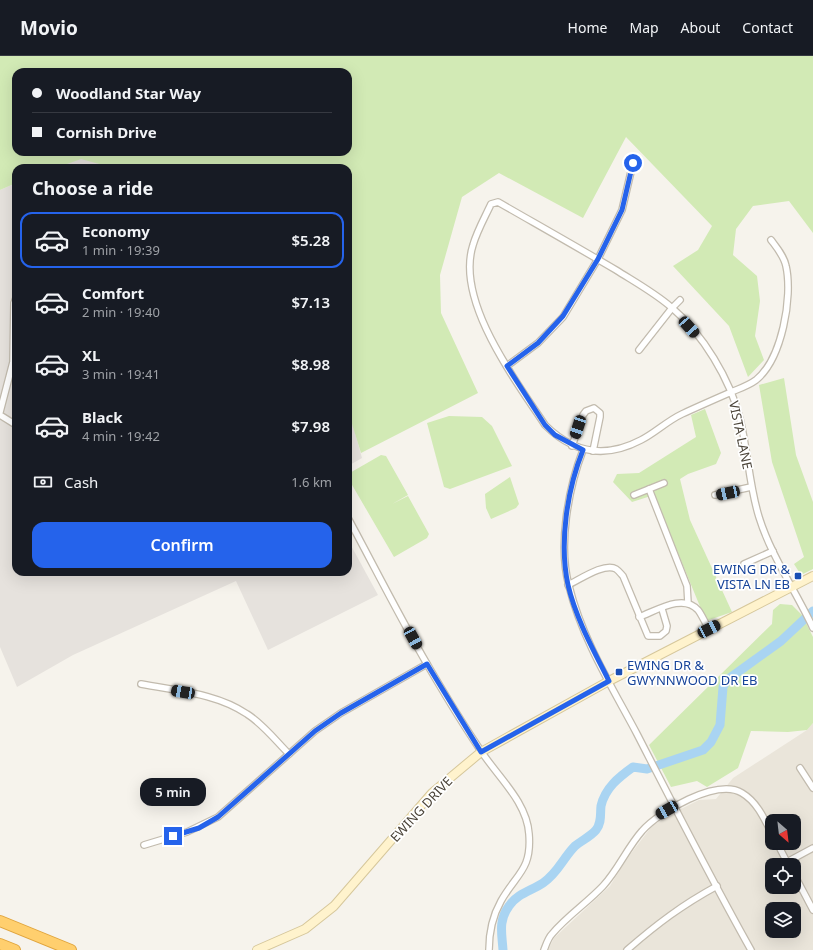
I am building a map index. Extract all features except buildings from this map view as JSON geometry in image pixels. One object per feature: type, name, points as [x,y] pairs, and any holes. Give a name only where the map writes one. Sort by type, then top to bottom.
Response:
[{"type":"highway","points":[[0,921],[71,950]]},
{"type":"highway","points":[[0,944],[15,950]]},
{"type":"street","points":[[633,163],[622,210],[598,259],[563,316],[538,343],[507,366],[545,425],[555,435],[572,446],[583,450],[617,450],[642,440],[673,419],[748,385],[762,375],[774,355],[781,336],[788,304],[788,278],[782,256],[772,240]]},
{"type":"street","name":"VISTA LANE","points":[[507,366],[492,342],[479,312],[473,289],[470,263],[472,246],[485,216],[491,204],[498,202],[641,285],[672,308],[698,336],[720,369],[732,392],[740,420],[751,487],[759,518],[773,551],[813,628]]},
{"type":"street","points":[[639,350],[680,300]]},
{"type":"street","points":[[0,412],[12,366]]},
{"type":"street","points":[[572,446],[583,415],[586,411],[594,408],[600,413],[600,418],[593,450]]},
{"type":"street","points":[[0,415],[12,423]]},
{"type":"street","points":[[583,450],[579,460],[566,519],[565,553],[568,585],[582,625],[609,681],[751,950]]},
{"type":"street","points":[[634,495],[664,483]]},
{"type":"street","points":[[716,495],[751,487]]},
{"type":"street","points":[[649,489],[687,586],[688,603]]},
{"type":"street","points":[[352,525],[427,664],[481,752],[522,809],[526,819],[529,832],[530,852],[524,869],[502,900],[493,918],[489,935],[489,950]]},
{"type":"street","points":[[744,564],[773,551]]},
{"type":"street","points":[[568,585],[599,569],[617,569],[623,576],[648,636],[660,636],[666,631],[667,626],[662,609]]},
{"type":"street","name":"EWING DRIVE","points":[[258,950],[305,929],[334,906],[432,794],[481,752],[609,681],[813,576]]},
{"type":"street","points":[[639,617],[677,602],[688,603],[698,610],[709,629]]},
{"type":"street","points":[[144,844],[187,832],[218,817],[315,731],[341,713],[427,664]]},
{"type":"street","points":[[141,684],[211,697],[238,708],[249,714],[289,754]]},
{"type":"street","points":[[800,768],[813,788]]},
{"type":"street","points":[[544,950],[551,935],[604,886],[642,831],[660,815],[674,806],[701,795],[727,789],[740,792],[753,800],[765,821]]},
{"type":"street","points":[[797,858],[813,848]]},
{"type":"street","points":[[627,950],[658,923],[684,904],[717,886]]},
{"type":"street","points":[[801,887],[813,910]]},
{"type":"shaded area","points":[[81,158],[101,164],[66,164]]},
{"type":"shaded area","points":[[12,185],[12,576],[352,576],[352,547],[378,595],[268,650],[236,581],[73,655],[17,687],[0,647],[0,190]]},
{"type":"shaded area","points":[[352,422],[362,458],[352,464]]},
{"type":"shaded area","points":[[813,723],[813,950],[548,950],[554,938],[610,886],[626,860],[652,826],[671,814],[699,800],[716,799],[733,778],[807,730]]},
{"type":"green space","points":[[0,56],[813,56],[813,233],[789,201],[753,206],[736,229],[733,255],[757,276],[760,301],[755,336],[764,360],[748,377],[729,326],[673,266],[698,250],[712,226],[626,137],[583,218],[499,173],[462,197],[440,275],[441,313],[478,393],[361,453],[352,424],[352,164],[99,164],[81,159],[67,164],[12,164],[12,185],[0,190]]},
{"type":"green space","points":[[784,378],[796,455],[813,502],[813,569],[801,575],[794,564],[804,557],[772,462],[759,385]]},
{"type":"green space","points":[[705,409],[721,453],[716,464],[688,474],[680,479],[690,520],[732,612],[706,621],[654,495],[632,502],[613,482],[617,474],[639,473],[696,437],[691,415]]},
{"type":"green space","points":[[449,416],[482,417],[492,426],[512,466],[450,489],[444,487],[427,423]]},
{"type":"green space","points":[[381,455],[386,456],[408,495],[392,504],[408,496],[429,534],[427,538],[394,557],[352,485],[352,472]]},
{"type":"green space","points":[[510,477],[519,504],[516,508],[491,519],[486,508],[485,494]]},
{"type":"green space","points":[[780,604],[792,605],[802,615],[813,637],[813,723],[807,730],[788,732],[751,731],[738,768],[707,787],[697,781],[671,787],[649,745],[772,624],[773,610]]},
{"type":"waterway","points":[[503,950],[502,922],[509,906],[516,898],[548,879],[557,870],[575,846],[596,830],[600,821],[601,806],[609,788],[633,767],[647,769],[703,750],[711,742],[720,725],[723,687],[727,680],[781,641],[813,611]]},
{"type":"place","name":"EWING DR & VISTA LN EB","points":[[798,576]]},
{"type":"place","name":"EWING DR & GWYNNWOOD DR EB","points":[[619,672]]},
{"type":"route","points":[[173,836],[199,828],[218,817],[234,805],[315,731],[341,713],[427,664],[481,752],[609,681],[582,625],[568,585],[565,553],[566,519],[579,460],[583,450],[569,444],[555,435],[545,425],[507,366],[538,343],[549,333],[563,316],[598,259],[622,210],[628,190],[633,163]]}]
